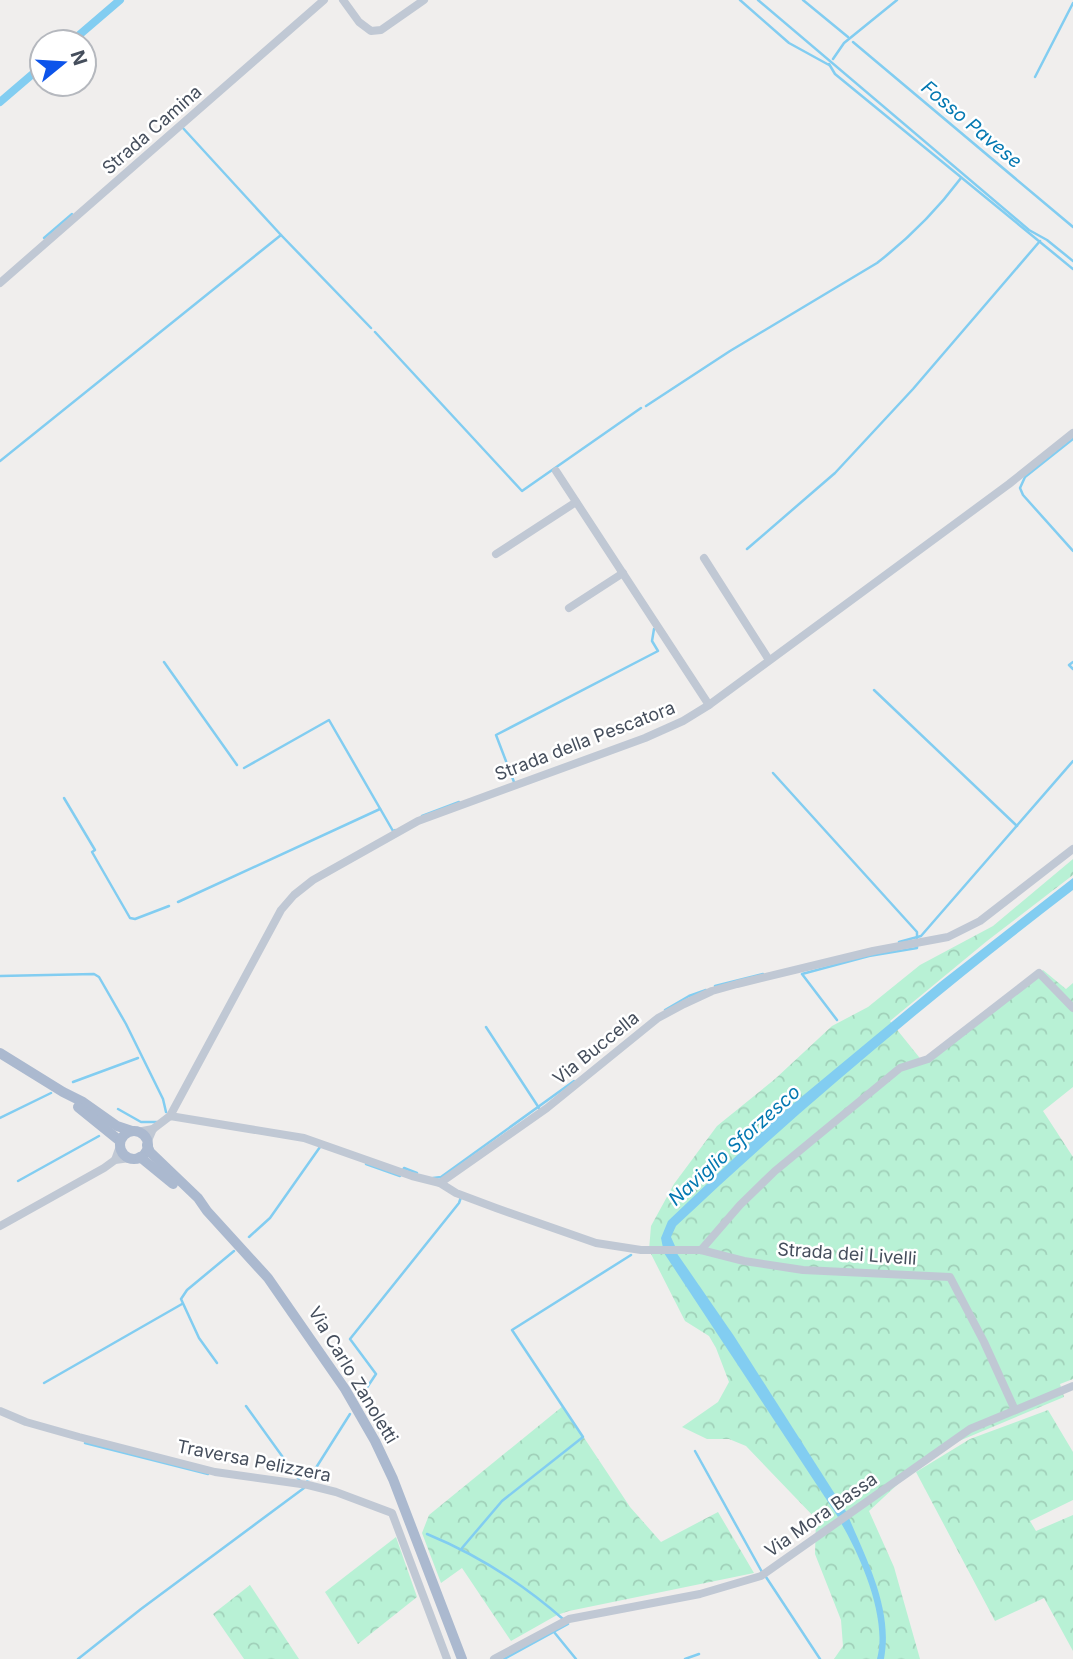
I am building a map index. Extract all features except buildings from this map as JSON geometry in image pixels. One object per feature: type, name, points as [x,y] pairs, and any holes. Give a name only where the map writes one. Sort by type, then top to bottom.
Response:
[{"type":"main road","points":[[0,1053],[83,1102],[117,1126],[144,1136],[147,1144],[145,1152],[135,1158],[123,1154],[120,1144],[64,1093]]},
{"type":"main road","points":[[120,1144],[125,1134],[135,1131]]},
{"type":"main road","name":"Via Carlo Zanoletti","points":[[147,1144],[150,1152],[198,1198],[207,1211]]},
{"type":"main road","name":"Via Carlo Zanoletti","points":[[135,1158],[207,1211],[242,1247],[289,1305],[357,1408],[393,1479],[462,1659]]},
{"type":"street","name":"Strada Camina","points":[[0,283],[324,0]]},
{"type":"street","points":[[343,0],[359,22],[372,31],[381,30],[424,0]]},
{"type":"street","name":"Strada della Pescatora","points":[[170,1116],[281,910],[313,880],[418,821],[645,738],[683,721],[709,705],[1009,485],[1073,433]]},
{"type":"street","points":[[556,471],[709,705]]},
{"type":"street","points":[[496,554],[576,502]]},
{"type":"street","points":[[704,558],[769,660]]},
{"type":"street","points":[[569,608],[623,573]]},
{"type":"street","name":"Via Buccella","points":[[440,1183],[547,1108],[659,1018],[684,1004],[712,991],[737,984],[873,951],[948,937],[980,921],[1073,849]]},
{"type":"street","points":[[701,1250],[740,1205],[775,1171],[889,1077],[900,1068],[928,1059],[1039,973],[1073,1008]]},
{"type":"street","points":[[147,1144],[153,1129],[170,1116],[304,1138],[429,1182],[440,1183]]},
{"type":"street","points":[[135,1131],[153,1129]]},
{"type":"street","points":[[115,1160],[120,1144]]},
{"type":"street","points":[[0,1226],[115,1160],[135,1158]]},
{"type":"street","name":"Strada dei Livelli","points":[[440,1183],[456,1193],[496,1209],[596,1243],[641,1250],[701,1250],[744,1261],[803,1270],[950,1277],[1015,1410]]},
{"type":"street","name":"Via Mora Bassa","points":[[494,1659],[565,1621],[699,1594],[765,1574],[970,1429],[1073,1386]]},
{"type":"street","name":"Traversa Pelizzera","points":[[0,1411],[26,1422],[215,1472],[309,1485],[336,1492],[392,1513],[447,1659]]},
{"type":"green space","points":[[1073,859],[1073,875],[890,1021],[923,1062],[1043,970],[1066,989],[1073,983],[1073,1087],[1043,1111],[1073,1157],[1073,1379],[1060,1384],[1064,1397],[959,1441],[912,1471],[869,1511],[894,1567],[920,1659],[834,1659],[843,1646],[841,1620],[815,1554],[816,1519],[746,1446],[729,1439],[707,1439],[682,1427],[718,1402],[729,1382],[709,1336],[685,1321],[649,1250],[651,1226],[674,1184],[717,1126],[775,1079],[832,1026],[868,1007],[920,965],[993,926]]},
{"type":"green space","points":[[563,1406],[630,1507],[661,1542],[718,1512],[754,1573],[569,1611],[511,1641],[462,1568],[441,1583],[422,1533],[429,1515]]},
{"type":"green space","points":[[1048,1410],[1073,1452],[1073,1500],[1030,1521],[1036,1531],[1073,1515],[1073,1651],[1044,1598],[995,1621],[916,1472],[970,1439]]},
{"type":"green space","points":[[396,1537],[417,1597],[358,1644],[325,1592]]},
{"type":"green space","points":[[250,1585],[299,1659],[244,1659],[213,1614]]},
{"type":"water","points":[[1073,878],[1073,890],[970,970],[821,1095],[676,1226],[671,1237],[675,1246],[663,1248],[661,1238],[668,1221],[776,1118],[940,982]]},
{"type":"water","points":[[676,1252],[734,1336],[847,1513],[838,1517],[664,1253]]},
{"type":"water","points":[[849,1518],[871,1569],[882,1605],[886,1641],[884,1659],[877,1659],[879,1626],[871,1589],[857,1553],[841,1523]]},
{"type":"waterway","points":[[87,28],[120,0]]},
{"type":"waterway","points":[[740,0],[789,43],[829,65]]},
{"type":"waterway","points":[[758,0],[1029,230],[1047,240],[1073,261]]},
{"type":"waterway","name":"Fosso Pavese","points":[[803,0],[848,37]]},
{"type":"waterway","points":[[833,59],[844,43],[897,0]]},
{"type":"waterway","points":[[1035,77],[1073,3]]},
{"type":"waterway","name":"Fosso Pavese","points":[[853,42],[1073,227]]},
{"type":"waterway","points":[[829,64],[835,74],[1073,269]]},
{"type":"waterway","points":[[0,102],[28,78]]},
{"type":"waterway","points":[[182,127],[371,328]]},
{"type":"waterway","points":[[646,406],[730,351],[877,263],[922,224],[961,178]]},
{"type":"waterway","points":[[44,238],[72,214]]},
{"type":"waterway","points":[[0,461],[281,235]]},
{"type":"waterway","points":[[747,549],[835,473],[913,389],[1040,241]]},
{"type":"waterway","points":[[375,332],[522,491],[641,408]]},
{"type":"waterway","points":[[1073,439],[1025,477],[1020,488],[1023,495],[1073,551]]},
{"type":"waterway","points":[[514,782],[496,735],[658,651],[652,641],[654,629]]},
{"type":"waterway","points":[[164,662],[237,765]]},
{"type":"waterway","points":[[1073,662],[1069,665],[1073,669]]},
{"type":"waterway","points":[[874,690],[1017,826]]},
{"type":"waterway","points":[[244,768],[329,720],[393,831],[395,830]]},
{"type":"waterway","points":[[899,942],[921,936],[1073,761]]},
{"type":"waterway","points":[[773,773],[917,932],[917,938]]},
{"type":"waterway","points":[[64,798],[95,850],[92,852],[130,918],[135,919],[169,906]]},
{"type":"waterway","points":[[422,816],[459,802]]},
{"type":"waterway","points":[[178,902],[380,809]]},
{"type":"waterway","points":[[837,1020],[802,974],[869,956],[917,948],[917,944]]},
{"type":"waterway","points":[[0,976],[94,974],[99,977],[126,1024],[163,1099],[166,1112]]},
{"type":"waterway","points":[[715,986],[763,974]]},
{"type":"waterway","points":[[665,1010],[706,990]]},
{"type":"waterway","points":[[486,1027],[539,1108]]},
{"type":"waterway","points":[[73,1082],[138,1058]]},
{"type":"waterway","points":[[433,1178],[441,1177],[574,1081]]},
{"type":"waterway","points":[[0,1118],[51,1093]]},
{"type":"waterway","points":[[118,1109],[141,1122],[157,1122]]},
{"type":"waterway","points":[[18,1181],[99,1136]]},
{"type":"waterway","points":[[249,1237],[270,1218],[320,1147]]},
{"type":"waterway","points":[[366,1164],[400,1176],[404,1168],[417,1173]]},
{"type":"waterway","points":[[360,1398],[376,1374],[350,1339],[459,1203],[461,1197]]},
{"type":"waterway","points":[[217,1363],[199,1338],[181,1299],[187,1290],[234,1251]]},
{"type":"waterway","points":[[462,1548],[502,1501],[583,1437],[512,1330],[631,1255]]},
{"type":"waterway","points":[[44,1383],[182,1304]]},
{"type":"waterway","points":[[246,1406],[300,1481]]},
{"type":"waterway","points":[[307,1482],[350,1414]]},
{"type":"waterway","points":[[85,1443],[208,1474]]},
{"type":"waterway","points":[[695,1451],[762,1572]]},
{"type":"waterway","points":[[78,1659],[304,1488]]},
{"type":"waterway","points":[[427,1534],[499,1571],[532,1593],[563,1619]]},
{"type":"waterway","points":[[766,1577],[820,1659]]},
{"type":"waterway","points":[[504,1659],[568,1624]]},
{"type":"waterway","points":[[554,1632],[576,1659]]},
{"type":"waterway","points":[[685,1659],[699,1654]]},
{"type":"water label","name":"Naviglio Sforzesco","points":[[734,1145]]}]
